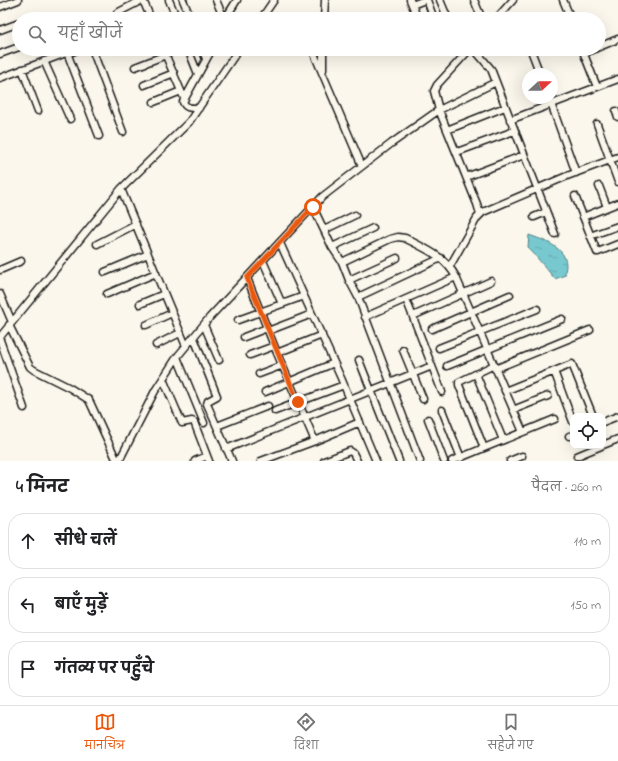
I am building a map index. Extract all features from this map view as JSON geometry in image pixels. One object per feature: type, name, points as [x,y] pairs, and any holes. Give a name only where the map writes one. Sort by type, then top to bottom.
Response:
[{"type":"street","points":[[0,7],[18,0]]},
{"type":"street","points":[[119,12],[142,0],[148,12]]},
{"type":"street","points":[[169,0],[174,12]]},
{"type":"street","points":[[183,0],[188,12]]},
{"type":"street","points":[[216,0],[221,12]]},
{"type":"street","points":[[229,12],[237,0]]},
{"type":"street","points":[[266,12],[274,0]]},
{"type":"street","points":[[324,12],[325,0]]},
{"type":"street","points":[[415,12],[411,2],[426,0],[431,12]]},
{"type":"street","points":[[440,0],[445,12]]},
{"type":"street","points":[[474,0],[479,12]]},
{"type":"street","points":[[502,12],[513,0]]},
{"type":"street","points":[[563,0],[568,12]]},
{"type":"street","points":[[0,30],[12,26]]},
{"type":"street","points":[[606,44],[618,39]]},
{"type":"street","points":[[0,54],[12,50]]},
{"type":"street","points":[[0,78],[56,56]]},
{"type":"street","points":[[68,56],[99,136]]},
{"type":"street","points":[[95,56],[123,132]]},
{"type":"street","points":[[135,67],[157,56]]},
{"type":"street","points":[[167,56],[184,98],[184,104],[189,108],[199,108]]},
{"type":"street","points":[[191,56],[198,74]]},
{"type":"street","points":[[184,98],[208,56]]},
{"type":"street","points":[[0,337],[121,189],[189,122],[234,56]]},
{"type":"street","points":[[315,56],[362,166]]},
{"type":"street","points":[[322,74],[323,56]]},
{"type":"street","points":[[462,56],[435,88],[434,96],[480,214]]},
{"type":"street","points":[[480,56],[491,69],[555,234]]},
{"type":"street","points":[[533,56],[538,68]]},
{"type":"street","points":[[585,56],[597,87]]},
{"type":"street","points":[[44,61],[70,119]]},
{"type":"street","points":[[22,69],[38,111]]},
{"type":"street","points":[[144,85],[174,73]]},
{"type":"street","points":[[558,99],[618,79]]},
{"type":"street","points":[[118,461],[155,391],[186,346],[322,197],[392,143],[439,110],[496,82]]},
{"type":"street","points":[[154,102],[181,91]]},
{"type":"street","points":[[510,120],[544,104]]},
{"type":"street","points":[[551,104],[576,173]]},
{"type":"street","points":[[447,130],[505,107]]},
{"type":"street","points":[[596,124],[618,182]]},
{"type":"street","points":[[457,152],[514,131]]},
{"type":"street","points":[[466,177],[524,155]]},
{"type":"street","points":[[450,266],[480,214],[537,189],[618,157]]},
{"type":"street","points":[[599,186],[607,208]]},
{"type":"street","points":[[121,189],[186,346]]},
{"type":"street","points":[[575,196],[590,236],[598,252],[618,244]]},
{"type":"street","points":[[583,217],[618,203]]},
{"type":"street","points":[[313,207],[332,247],[342,262],[358,297],[420,461]]},
{"type":"street","points":[[534,217],[546,212]]},
{"type":"street","points":[[324,230],[355,214]]},
{"type":"street","points":[[97,244],[136,224]]},
{"type":"street","points":[[590,236],[618,226]]},
{"type":"street","points":[[332,247],[373,228]]},
{"type":"street","points":[[342,262],[390,239],[398,237],[405,238],[441,258],[450,266],[522,432]]},
{"type":"street","points":[[280,243],[322,335],[376,461]]},
{"type":"street","points":[[105,272],[148,254]]},
{"type":"street","points":[[349,280],[397,258]]},
{"type":"street","points":[[358,297],[441,258]]},
{"type":"street","points":[[0,270],[21,261]]},
{"type":"street","points":[[263,261],[282,304]]},
{"type":"street","points":[[107,294],[156,274]]},
{"type":"street","points":[[365,317],[456,277]]},
{"type":"street","points":[[247,278],[274,346],[315,441]]},
{"type":"street","points":[[413,316],[491,281]]},
{"type":"street","points":[[0,294],[26,361],[34,370],[70,388],[89,400],[118,461]]},
{"type":"street","points":[[140,304],[164,294]]},
{"type":"street","points":[[432,329],[510,295]]},
{"type":"street","points":[[238,320],[304,296]]},
{"type":"street","points":[[406,299],[442,392]]},
{"type":"street","points":[[439,348],[536,309]]},
{"type":"street","points":[[146,325],[172,313]]},
{"type":"street","points":[[244,337],[312,314]]},
{"type":"street","points":[[447,366],[562,319]]},
{"type":"street","points":[[204,325],[219,360]]},
{"type":"street","points":[[484,448],[459,382],[590,330]]},
{"type":"street","points":[[156,345],[180,332]]},
{"type":"street","points":[[277,353],[322,335]]},
{"type":"street","points":[[194,338],[217,396],[208,401],[207,404],[232,461]]},
{"type":"street","points":[[0,340],[24,408]]},
{"type":"street","points":[[250,355],[274,346]]},
{"type":"street","points":[[403,350],[424,399]]},
{"type":"street","points":[[178,357],[204,424]]},
{"type":"street","points":[[359,360],[400,461]]},
{"type":"street","points":[[265,392],[334,363]]},
{"type":"street","points":[[505,391],[572,364],[592,413]]},
{"type":"street","points":[[259,374],[282,365]]},
{"type":"street","points":[[226,449],[432,366]]},
{"type":"street","points":[[554,371],[570,414]]},
{"type":"street","points":[[476,374],[503,440]]},
{"type":"street","points":[[163,379],[182,423],[194,422],[208,459],[195,461]]},
{"type":"street","points":[[276,411],[344,385]]},
{"type":"street","points":[[513,410],[548,396]]},
{"type":"street","points":[[217,426],[268,406]]},
{"type":"street","points":[[442,410],[461,458]]},
{"type":"street","points":[[606,421],[618,416]]},
{"type":"street","points":[[428,419],[444,461]]},
{"type":"street","points":[[452,461],[555,419]]},
{"type":"street","points":[[261,461],[360,422]]},
{"type":"street","points":[[606,444],[618,439]]},
{"type":"street","points":[[577,456],[594,449]]},
{"type":"street","points":[[324,461],[350,451],[353,453],[357,461]]},
{"type":"street","points":[[510,461],[522,456]]},
{"type":"water","points":[[529,235],[553,245],[562,253],[566,265],[565,275],[555,279],[528,247]]},
{"type":"route","points":[[298,402],[247,278],[313,207]]}]
